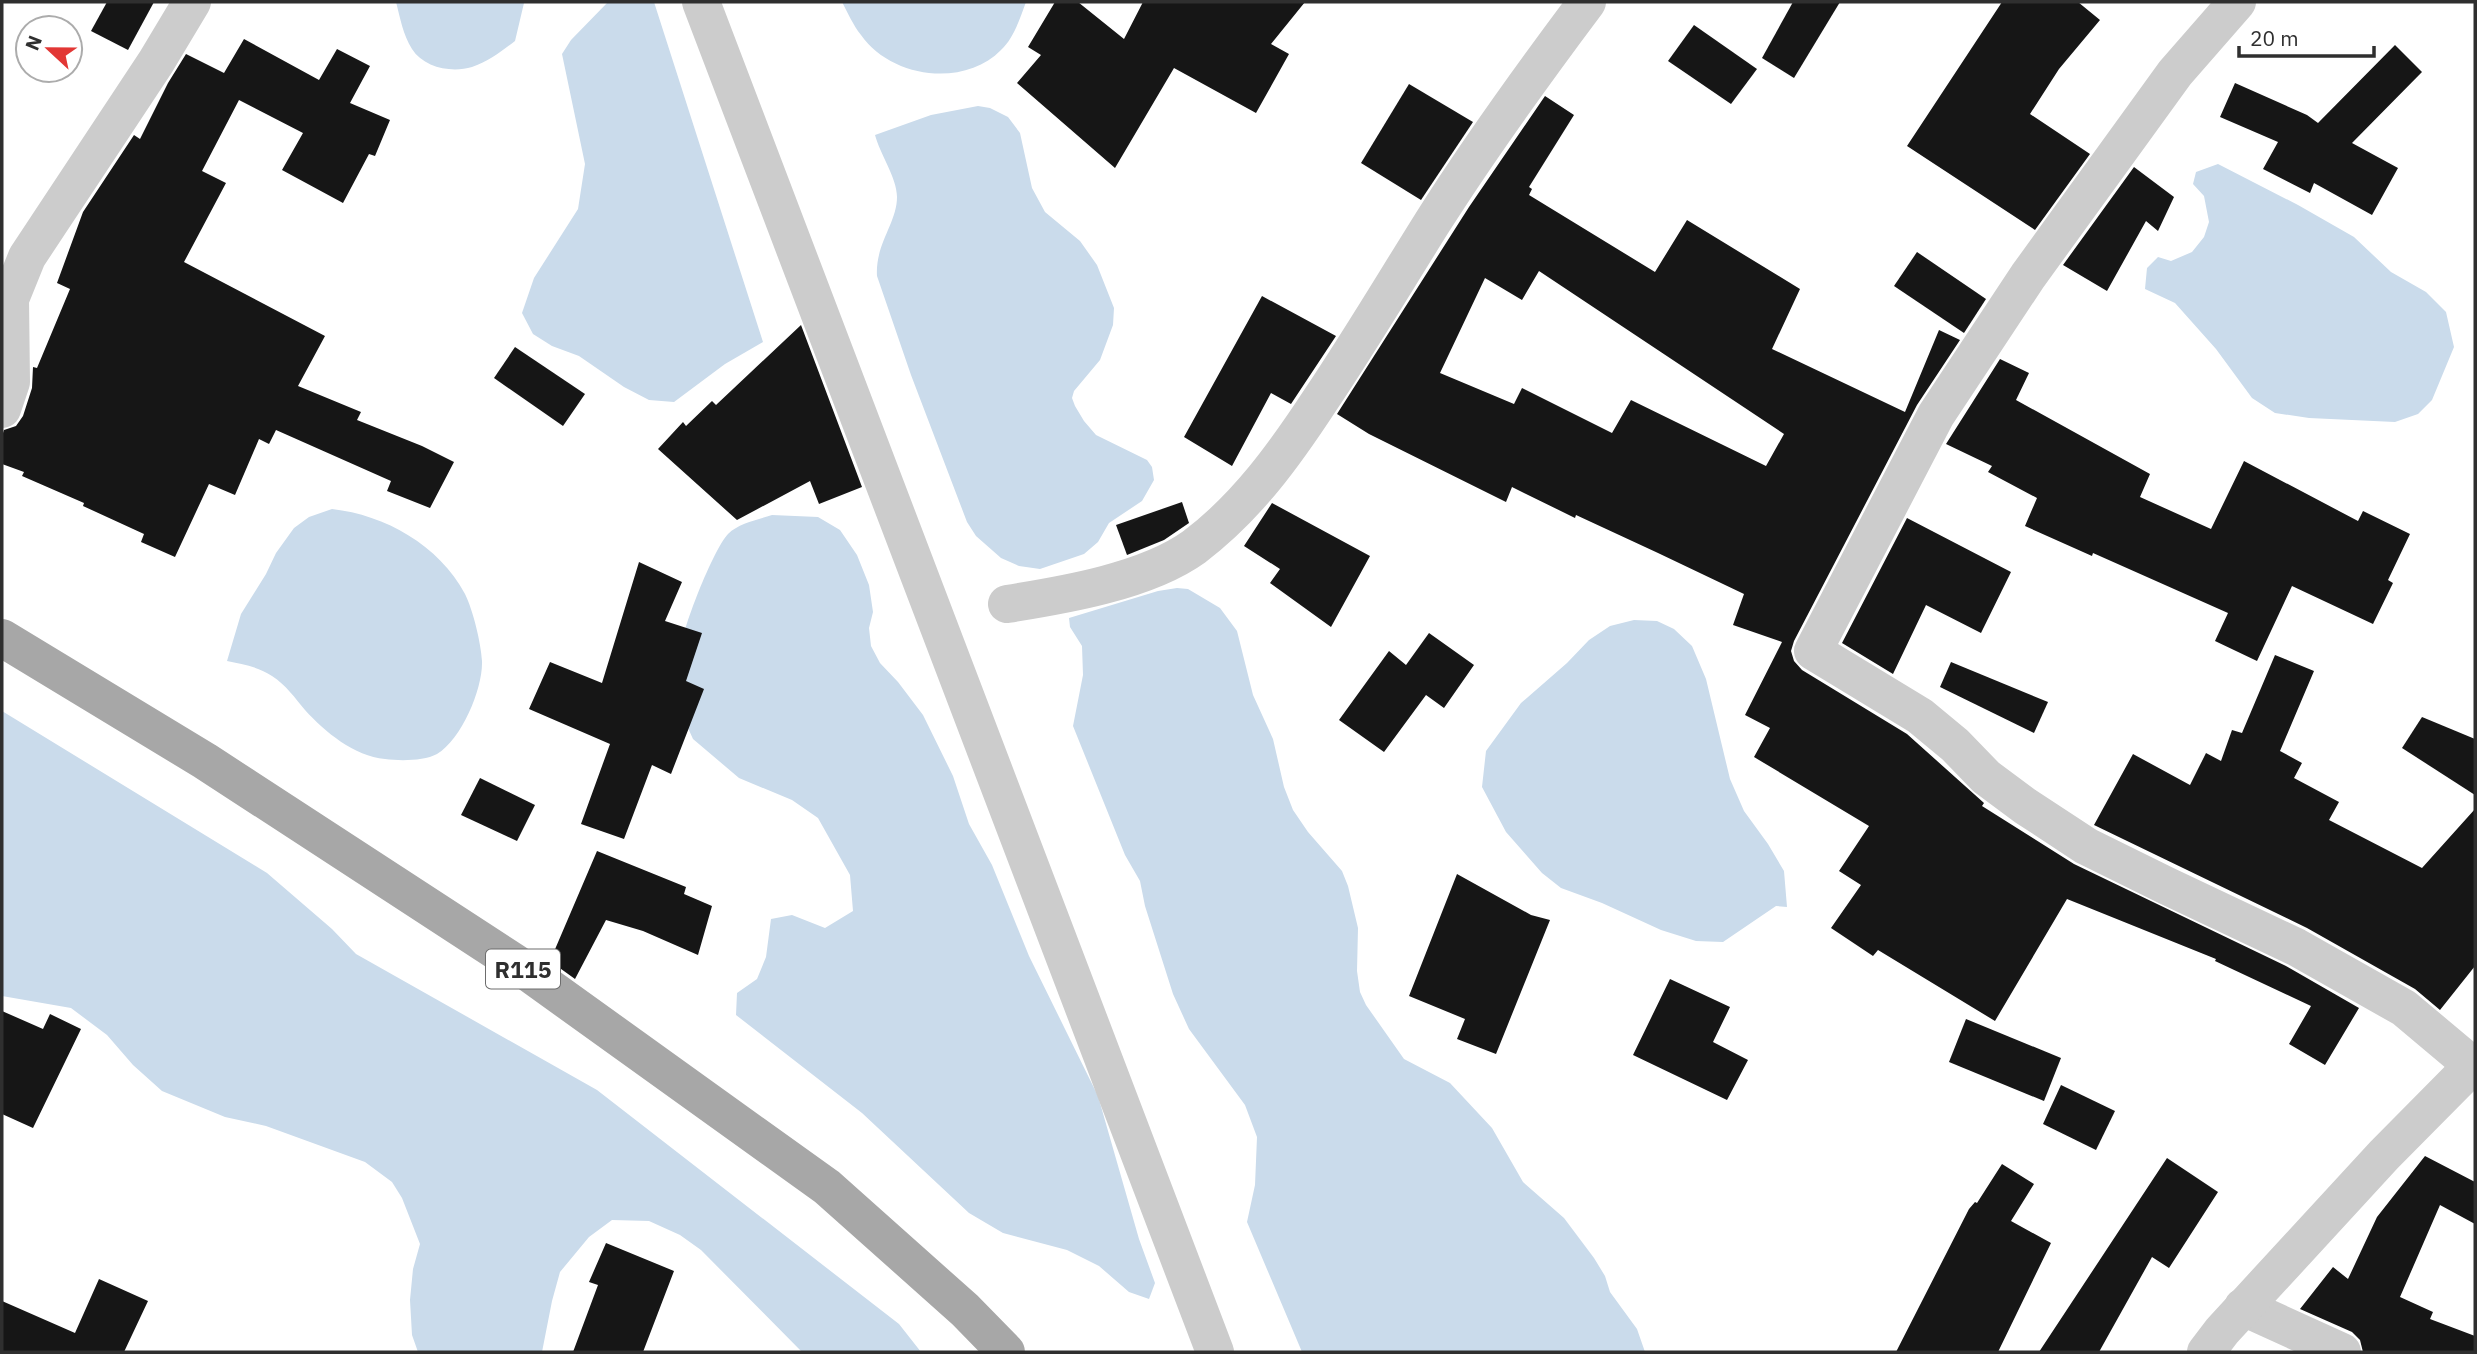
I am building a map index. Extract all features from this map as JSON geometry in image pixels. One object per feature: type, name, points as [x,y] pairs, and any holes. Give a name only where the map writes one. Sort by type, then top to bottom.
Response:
[{"type":"main road","name":"R115","points":[[2,638],[205,761],[526,971],[827,1187],[965,1310],[1006,1352]]},
{"type":"street","points":[[2,409],[11,382],[10,299],[27,257],[156,62],[192,2]]},
{"type":"street","points":[[701,2],[1216,1352]]},
{"type":"street","points":[[1007,604],[1066,595],[1148,570],[1192,548],[1233,513],[1280,460],[1514,100],[1587,2]]},
{"type":"street","points":[[2206,1352],[2243,1307],[2384,1155],[2474,1064],[2404,1008],[2296,947],[2086,846],[1986,777],[1955,745],[1920,716],[1813,651],[1936,415],[2028,276],[2175,73],[2237,2]]},
{"type":"street","points":[[2243,1307],[2342,1352]]},
{"type":"water","points":[[396,2],[524,3],[515,41],[495,56],[472,67],[447,69],[424,61],[412,49],[406,38]]},
{"type":"water","points":[[608,2],[654,2],[763,342],[725,364],[674,402],[649,400],[624,387],[579,356],[552,346],[533,334],[522,313],[534,278],[578,209],[585,164],[562,54],[571,40]]},
{"type":"water","points":[[842,2],[1026,2],[1006,45],[986,62],[968,70],[928,73],[890,61],[874,50],[853,23]]},
{"type":"water","points":[[978,106],[990,108],[1008,117],[1020,133],[1032,188],[1045,212],[1080,241],[1097,265],[1114,308],[1113,325],[1100,360],[1074,391],[1072,398],[1075,406],[1096,435],[1147,460],[1152,467],[1154,480],[1142,501],[1109,523],[1098,542],[1084,554],[1040,569],[1019,566],[1001,558],[976,536],[967,522],[877,276],[879,254],[894,216],[897,197],[894,182],[875,135],[931,115]]},
{"type":"water","points":[[2218,164],[2354,237],[2391,272],[2426,292],[2446,312],[2454,347],[2432,400],[2418,414],[2395,422],[2309,418],[2275,413],[2252,398],[2216,349],[2175,303],[2145,289],[2147,268],[2158,257],[2171,261],[2192,252],[2204,237],[2209,222],[2204,196],[2193,184],[2196,172]]},
{"type":"water","points":[[332,509],[371,518],[409,535],[441,561],[468,601],[482,661],[479,685],[469,712],[455,737],[437,754],[419,759],[398,760],[362,753],[341,742],[322,727],[272,676],[256,668],[227,661],[241,614],[276,553],[294,528],[309,517]]},
{"type":"water","points":[[772,515],[818,517],[840,530],[857,555],[869,585],[873,612],[869,628],[871,646],[880,663],[923,715],[953,776],[969,824],[992,865],[1029,956],[1098,1096],[1139,1239],[1155,1283],[1149,1299],[1129,1292],[1099,1266],[1067,1250],[1003,1233],[969,1213],[862,1113],[736,1015],[737,993],[757,979],[766,957],[771,919],[792,915],[825,928],[853,911],[850,875],[818,818],[792,800],[739,778],[693,739],[688,728],[680,653],[699,591],[714,556],[728,534],[743,524]]},
{"type":"water","points":[[1188,589],[1220,608],[1237,631],[1253,695],[1273,739],[1284,787],[1293,810],[1342,871],[1348,886],[1358,928],[1357,971],[1360,992],[1366,1005],[1404,1059],[1450,1083],[1492,1128],[1523,1182],[1564,1218],[1594,1258],[1605,1276],[1610,1292],[1637,1329],[1645,1352],[1302,1352],[1247,1222],[1255,1185],[1257,1137],[1245,1105],[1189,1029],[1173,994],[1145,906],[1140,881],[1125,855],[1073,726],[1083,675],[1082,646],[1070,627],[1069,618],[1158,591]]},
{"type":"water","points":[[1634,620],[1657,621],[1674,629],[1692,646],[1706,679],[1730,779],[1744,811],[1784,871],[1787,907],[1776,906],[1723,942],[1696,941],[1661,930],[1561,888],[1542,873],[1506,832],[1482,787],[1486,751],[1521,703],[1589,640],[1610,626]]},
{"type":"water","points":[[2,711],[267,873],[332,929],[356,954],[597,1090],[899,1324],[921,1352],[802,1352],[701,1250],[680,1235],[649,1221],[612,1220],[589,1237],[560,1272],[542,1352],[418,1352],[412,1335],[410,1300],[413,1269],[420,1244],[402,1198],[392,1182],[365,1162],[266,1126],[225,1117],[162,1091],[133,1065],[107,1035],[71,1008],[2,996]]},
{"type":"building","points":[[107,2],[154,2],[128,50],[91,31]]},
{"type":"building","points":[[1055,2],[1078,2],[1124,39],[1143,2],[1305,2],[1271,44],[1289,54],[1256,113],[1174,68],[1115,168],[1017,83],[1041,55],[1028,47]]},
{"type":"building","points":[[1793,2],[1840,2],[1794,78],[1762,58]]},
{"type":"building","points":[[2002,2],[2078,2],[2100,20],[2059,69],[2030,114],[2090,154],[2035,230],[1907,146]]},
{"type":"building","points":[[1694,25],[1757,69],[1731,104],[1668,61]]},
{"type":"building","points":[[244,39],[319,80],[337,49],[370,66],[350,103],[390,120],[375,156],[369,154],[343,203],[282,170],[303,133],[239,100],[202,171],[226,183],[184,262],[325,336],[298,386],[361,412],[357,420],[454,462],[430,508],[387,491],[391,481],[276,430],[269,444],[259,439],[235,495],[209,484],[175,557],[141,542],[144,534],[83,506],[84,503],[22,476],[24,472],[2,464],[2,436],[4,430],[16,426],[23,416],[32,388],[33,367],[37,368],[70,289],[57,283],[83,212],[134,135],[140,139],[186,54],[224,73]]},
{"type":"building","points":[[2395,45],[2422,72],[2352,143],[2398,168],[2372,215],[2314,183],[2310,193],[2263,169],[2278,142],[2220,117],[2235,83],[2307,115],[2318,123]]},
{"type":"building","points":[[1409,84],[1473,122],[1421,200],[1361,163]]},
{"type":"building","points":[[1545,96],[1574,115],[1529,187],[1532,189],[1529,195],[1655,272],[1687,220],[1800,289],[1772,349],[1905,412],[1939,330],[1960,340],[1917,405],[1794,641],[1791,651],[1794,661],[1802,670],[1907,734],[1984,803],[1982,806],[2074,864],[2286,966],[2359,1008],[2325,1065],[2289,1044],[2311,1006],[2215,961],[2216,959],[2067,899],[1995,1021],[1878,950],[1873,956],[1831,928],[1861,885],[1839,871],[1869,826],[1754,757],[1770,728],[1745,715],[1782,642],[1733,625],[1744,594],[1512,487],[1506,502],[1369,434],[1337,414],[1469,207]],"holes":[[[1539,271],[1784,434],[1766,466],[1631,400],[1612,433],[1522,388],[1514,404],[1440,373],[1485,278],[1522,300]]]},
{"type":"building","points":[[2134,167],[2174,197],[2158,231],[2146,221],[2107,291],[2063,265]]},
{"type":"building","points":[[1917,252],[1986,299],[1964,333],[1894,286]]},
{"type":"building","points":[[1262,296],[1336,336],[1291,404],[1271,393],[1232,466],[1184,437]]},
{"type":"building","points":[[801,325],[862,487],[819,504],[810,481],[737,520],[658,449],[683,422],[686,426],[712,401],[716,405]]},
{"type":"building","points":[[515,347],[585,394],[563,426],[494,378]]},
{"type":"building","points":[[2000,359],[2029,373],[2016,400],[2150,474],[2140,497],[2211,529],[2244,461],[2358,521],[2363,511],[2410,534],[2388,580],[2393,583],[2373,624],[2292,586],[2257,661],[2215,641],[2228,613],[2025,526],[2037,498],[1988,472],[1992,466],[1946,444]]},
{"type":"building","points":[[1182,502],[1189,523],[1164,540],[1127,555],[1116,525]]},
{"type":"building","points":[[1272,503],[1370,556],[1331,627],[1270,583],[1280,569],[1244,546]]},
{"type":"building","points":[[1907,518],[2011,572],[1981,633],[1926,605],[1893,674],[1842,643]]},
{"type":"building","points":[[639,562],[682,582],[665,621],[702,633],[686,681],[704,689],[671,774],[652,765],[624,839],[581,824],[610,744],[529,709],[550,662],[602,683]]},
{"type":"building","points":[[1429,633],[1474,665],[1444,708],[1426,695],[1384,752],[1339,720],[1389,651],[1406,665]]},
{"type":"building","points":[[2275,655],[2314,671],[2280,751],[2302,763],[2294,778],[2339,802],[2329,820],[2422,868],[2475,809],[2475,966],[2440,1010],[2415,989],[2307,928],[2094,825],[2133,754],[2190,785],[2206,753],[2221,761],[2232,730],[2242,733]]},
{"type":"building","points":[[1951,662],[2048,702],[2034,733],[1940,687]]},
{"type":"building","points":[[2422,717],[2475,739],[2475,795],[2402,748]]},
{"type":"building","points":[[480,778],[535,805],[517,841],[461,815]]},
{"type":"building","points":[[597,851],[686,887],[684,894],[712,906],[698,955],[643,931],[606,920],[575,979],[550,961]]},
{"type":"building","points":[[1457,874],[1531,915],[1550,920],[1496,1054],[1457,1039],[1465,1019],[1409,996]]},
{"type":"building","points":[[1670,979],[1730,1007],[1713,1042],[1748,1060],[1727,1100],[1633,1055]]},
{"type":"building","points":[[2,1011],[43,1029],[50,1014],[81,1029],[33,1128],[2,1114]]},
{"type":"building","points":[[1966,1019],[2061,1058],[2044,1101],[1949,1062]]},
{"type":"building","points":[[2061,1085],[2115,1111],[2096,1150],[2043,1124]]},
{"type":"building","points":[[2425,1156],[2475,1182],[2475,1224],[2440,1205],[2400,1297],[2433,1312],[2430,1319],[2475,1336],[2475,1352],[2363,1352],[2360,1340],[2352,1332],[2300,1309],[2333,1267],[2348,1279],[2377,1217]]},
{"type":"building","points":[[2167,1158],[2218,1192],[2169,1268],[2152,1257],[2099,1352],[2039,1352]]},
{"type":"building","points":[[2002,1164],[2034,1184],[2011,1221],[2051,1243],[1998,1352],[1896,1352],[1969,1209],[1977,1203]]},
{"type":"building","points":[[606,1243],[674,1271],[643,1352],[573,1352],[598,1285],[589,1282]]},
{"type":"building","points":[[99,1279],[148,1301],[124,1352],[2,1352],[2,1301],[75,1333]]}]
